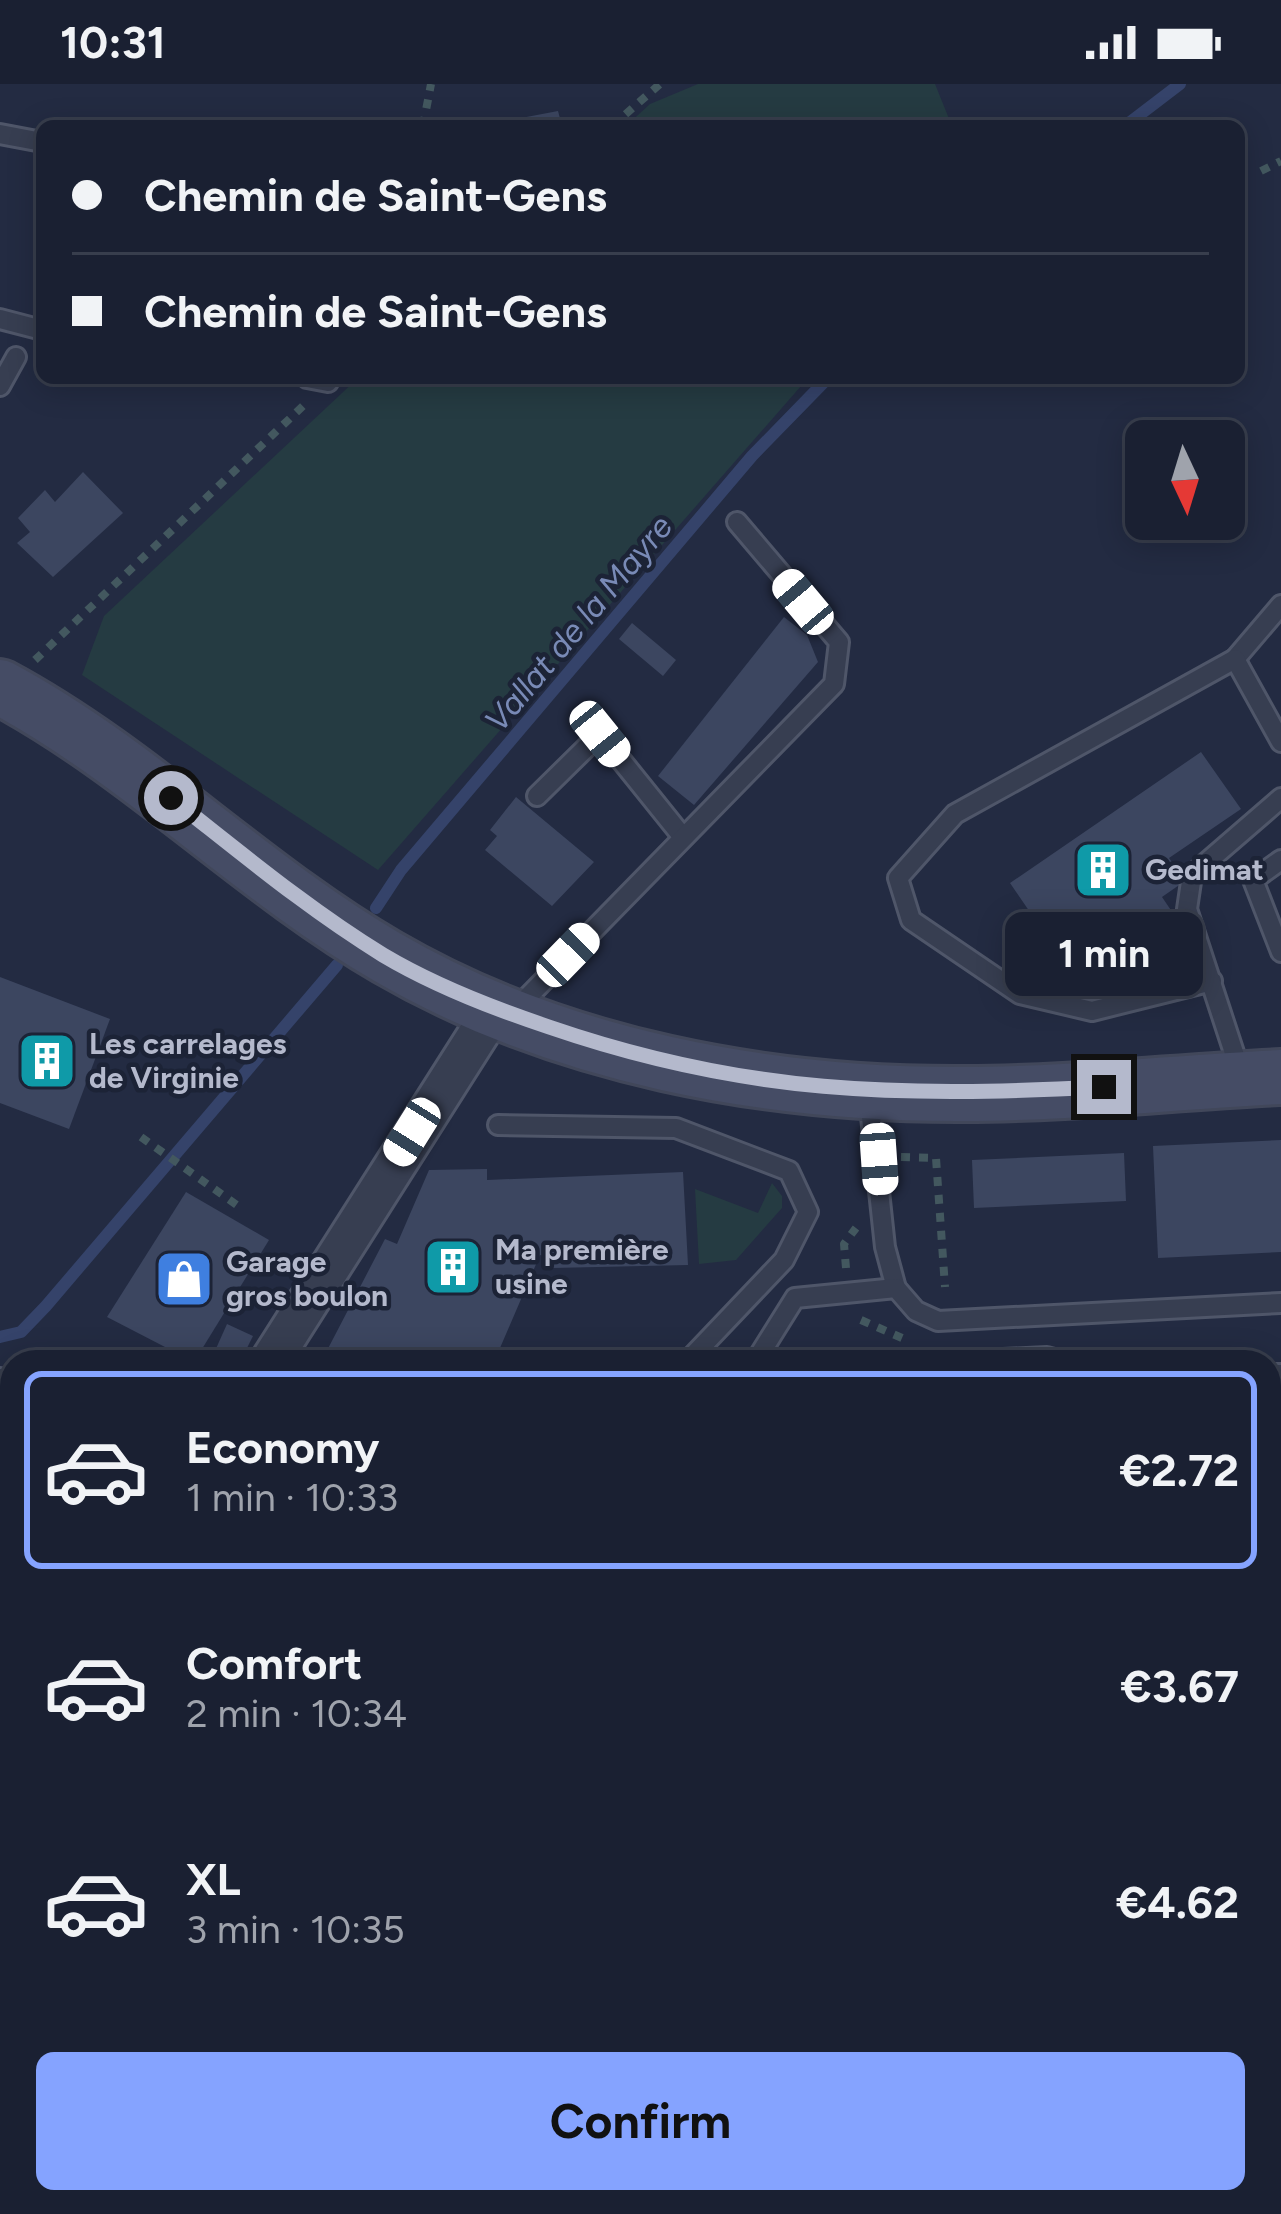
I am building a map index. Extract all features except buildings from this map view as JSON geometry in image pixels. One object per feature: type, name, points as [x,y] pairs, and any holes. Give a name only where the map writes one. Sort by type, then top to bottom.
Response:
[{"type":"main road","points":[[1,688],[82,735],[383,955],[503,1011],[702,1071],[789,1087],[966,1094],[1262,1078]]},
{"type":"street","points":[[278,1350],[503,1011]]},
{"type":"lane","points":[[0,134],[36,141]]},
{"type":"lane","points":[[0,319],[36,328]]},
{"type":"lane","points":[[0,386],[16,357]]},
{"type":"lane","points":[[503,1011],[834,684],[838,642],[737,522]]},
{"type":"lane","points":[[1211,981],[1092,1011],[1020,994],[910,920],[898,878],[955,814],[1234,658],[1281,605]]},
{"type":"lane","points":[[1234,658],[1281,742]]},
{"type":"lane","points":[[537,796],[600,734],[682,836]]},
{"type":"lane","points":[[1262,1078],[1211,981],[1187,909],[1192,874],[1281,798]]},
{"type":"lane","points":[[1281,860],[1253,880],[1281,952]]},
{"type":"lane","points":[[868,1092],[885,1247],[896,1288],[916,1311],[938,1321],[1281,1303]]},
{"type":"lane","points":[[498,1125],[676,1128],[789,1171],[808,1212],[784,1261],[699,1350]]},
{"type":"lane","points":[[762,1350],[795,1298],[896,1288]]},
{"type":"path","points":[[423,120],[431,84]]},
{"type":"path","points":[[619,120],[659,84]]},
{"type":"path","points":[[1262,171],[1281,161]]},
{"type":"path","points":[[1,688],[326,384]]},
{"type":"path","points":[[141,1137],[176,1167],[241,1208]]},
{"type":"path","points":[[908,1156],[936,1158],[945,1287]]},
{"type":"path","points":[[854,1317],[844,1244],[855,1232],[856,1219]]},
{"type":"shaded area","points":[[698,84],[935,84],[950,120],[633,120],[650,104]]},
{"type":"shaded area","points":[[352,384],[803,384],[378,870],[82,675],[104,616]]},
{"type":"shaded area","points":[[772,1183],[782,1196],[782,1208],[736,1260],[699,1264],[695,1189],[758,1213]]},
{"type":"waterway","name":"Vallat de la Mayre","points":[[1133,120],[1180,84]]},
{"type":"waterway","name":"Vallat de la Mayre","points":[[376,908],[401,870],[752,456],[822,384]]},
{"type":"waterway","name":"Vallat de la Mayre","points":[[0,1337],[21,1332],[46,1306],[337,965]]},
{"type":"place","name":"Gedimat","points":[[1103,870]]},
{"type":"place","name":"Les carrelages de Virginie","points":[[47,1061]]},
{"type":"place","name":"Ma première usine","points":[[453,1267]]},
{"type":"place","name":"Garage gros boulon","points":[[184,1279]]},
{"type":"route","points":[[171,798],[383,955],[436,984],[608,1048],[789,1087],[966,1094],[1104,1087]]}]
